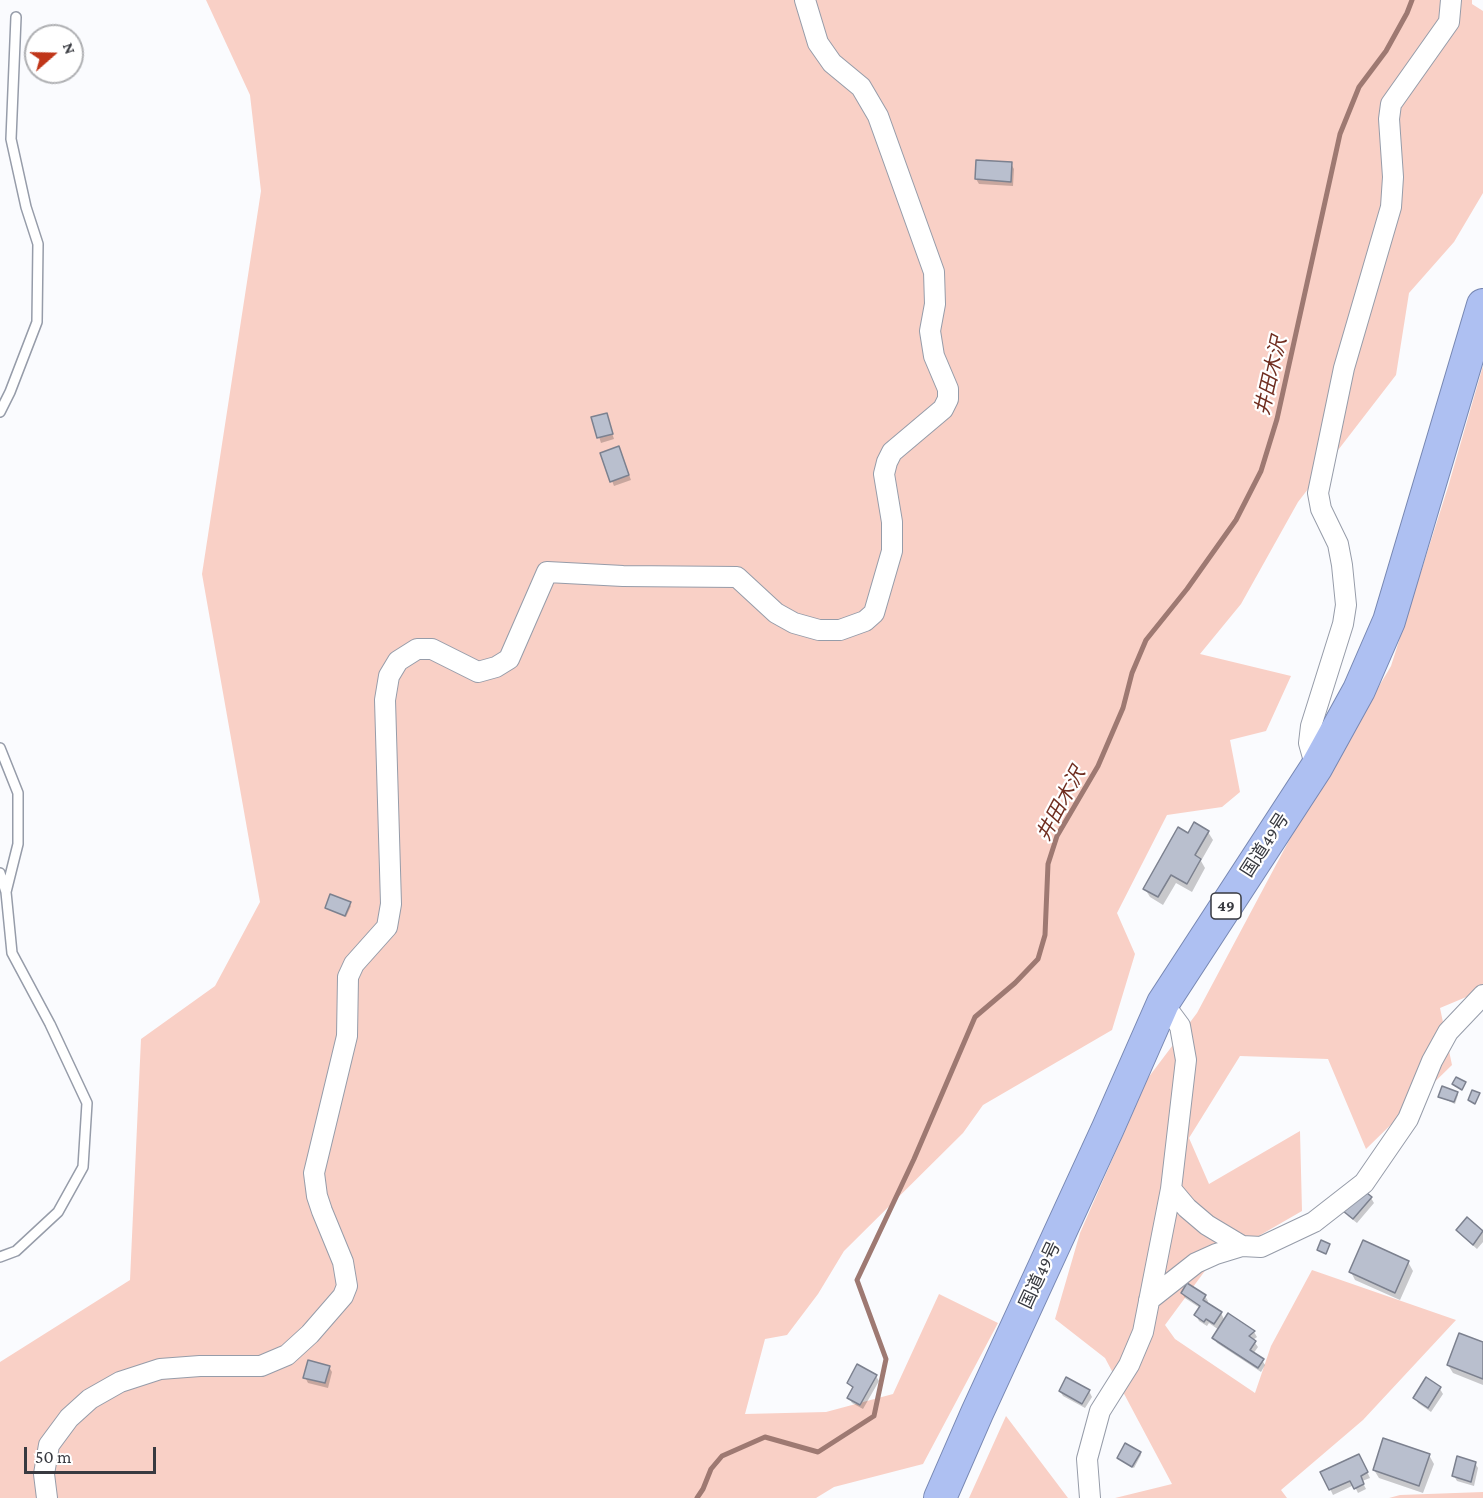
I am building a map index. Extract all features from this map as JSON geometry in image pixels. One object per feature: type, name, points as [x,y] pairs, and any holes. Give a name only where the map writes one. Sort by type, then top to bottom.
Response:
[{"type":"highway","name":"国道49号","points":[[940,1498],[1163,1003],[1316,768],[1359,690],[1389,621],[1483,305]]},
{"type":"street","points":[[47,1498],[44,1474],[50,1445],[69,1418],[90,1399],[120,1382],[160,1369],[200,1366],[261,1366],[286,1355],[310,1334],[343,1296],[347,1286],[343,1262],[317,1196],[314,1173],[347,1036],[348,977],[354,964],[387,927],[391,904],[385,700],[389,676],[398,661],[417,649],[432,649],[478,672],[496,667],[509,659],[547,572],[737,578],[776,613],[794,623],[819,630],[840,630],[865,621],[874,613],[892,551],[892,522],[884,474],[887,462],[892,452],[943,409],[948,399],[948,389],[934,356],[930,331],[935,304],[934,272],[878,116],[861,87],[832,63],[818,43],[805,0]]},
{"type":"street","points":[[1316,768],[1309,743],[1311,726],[1343,624],[1346,605],[1338,544],[1321,510],[1318,493],[1344,368],[1391,207],[1393,177],[1389,119],[1391,104],[1449,22],[1451,0]]},
{"type":"street","points":[[1149,1300],[1196,1263],[1242,1246],[1261,1247],[1314,1222],[1364,1183],[1408,1119],[1432,1062],[1448,1032],[1483,995]]},
{"type":"street","points":[[1090,1498],[1087,1459],[1100,1411],[1134,1354],[1143,1332],[1171,1189],[1186,1060],[1180,1026],[1163,1003]]},
{"type":"street","points":[[1171,1189],[1187,1208],[1207,1225],[1242,1246]]},
{"type":"lane","points":[[0,412],[37,322],[39,244],[26,207],[11,139],[16,17]]},
{"type":"lane","points":[[0,748],[18,793],[18,844],[6,891]]},
{"type":"lane","points":[[0,873],[6,891],[12,953],[50,1024],[87,1103],[83,1167],[58,1212],[16,1251],[0,1257]]},
{"type":"shaded area","points":[[206,0],[1472,0],[1472,4],[1483,11],[1483,193],[1454,242],[1409,293],[1396,375],[1298,502],[1241,604],[1200,654],[1291,676],[1266,731],[1230,740],[1240,792],[1222,807],[1167,815],[1117,913],[1135,954],[1112,1030],[983,1105],[963,1133],[844,1251],[818,1294],[787,1335],[765,1339],[745,1414],[826,1412],[893,1394],[939,1294],[998,1323],[923,1464],[834,1487],[816,1498],[0,1498],[0,1362],[130,1280],[141,1039],[215,986],[260,902],[202,574],[261,191],[250,95]]},
{"type":"shaded area","points":[[1483,366],[1483,990],[1440,1008],[1452,1065],[1366,1149],[1328,1059],[1240,1056],[1189,1138],[1209,1184],[1300,1131],[1302,1211],[1210,1264],[1165,1325],[1175,1339],[1255,1393],[1271,1346],[1312,1270],[1456,1320],[1363,1420],[1281,1490],[1287,1498],[1115,1498],[1172,1484],[1105,1358],[1055,1319],[1080,1233],[1148,1078],[1197,1013],[1301,818],[1391,666],[1448,487]]},
{"type":"shaded area","points":[[1006,1416],[1068,1498],[969,1498]]},
{"type":"shaded area","points":[[1483,1492],[1483,1498],[1389,1498],[1400,1495]]},
{"type":"building","points":[[976,160],[1012,162],[1011,182],[975,179]]},
{"type":"building","points":[[607,413],[613,434],[597,438],[591,417]]},
{"type":"building","points":[[619,446],[629,475],[610,482],[600,453]]},
{"type":"building","points":[[1194,822],[1209,831],[1195,855],[1201,859],[1187,884],[1171,875],[1158,897],[1143,889],[1178,827],[1188,833]]},
{"type":"building","points":[[330,894],[351,902],[345,916],[325,908]]},
{"type":"building","points":[[1456,1077],[1466,1082],[1462,1090],[1452,1084]]},
{"type":"building","points":[[1442,1086],[1458,1092],[1454,1102],[1438,1097]]},
{"type":"building","points":[[1472,1090],[1480,1093],[1475,1104],[1468,1100]]},
{"type":"building","points":[[1362,1189],[1372,1197],[1353,1219],[1343,1211]]},
{"type":"building","points":[[1467,1217],[1483,1231],[1473,1245],[1456,1230]]},
{"type":"building","points":[[1321,1240],[1330,1244],[1326,1254],[1317,1250]]},
{"type":"building","points":[[1363,1240],[1409,1261],[1395,1293],[1349,1272]]},
{"type":"building","points":[[1187,1283],[1206,1295],[1203,1300],[1222,1312],[1214,1324],[1206,1319],[1204,1322],[1194,1315],[1200,1306],[1181,1293]]},
{"type":"building","points":[[1228,1313],[1255,1331],[1249,1336],[1256,1341],[1250,1350],[1264,1359],[1258,1368],[1212,1338]]},
{"type":"building","points":[[1459,1333],[1483,1342],[1483,1379],[1447,1365]]},
{"type":"building","points":[[308,1360],[330,1366],[325,1383],[303,1378]]},
{"type":"building","points":[[857,1364],[877,1375],[860,1405],[847,1398],[853,1387],[847,1383]]},
{"type":"building","points":[[1066,1377],[1090,1390],[1082,1404],[1059,1391]]},
{"type":"building","points":[[1426,1377],[1441,1387],[1428,1408],[1413,1398]]},
{"type":"building","points":[[1383,1438],[1430,1454],[1419,1486],[1373,1470]]},
{"type":"building","points":[[1125,1443],[1141,1452],[1132,1467],[1117,1458]]},
{"type":"building","points":[[1359,1454],[1368,1472],[1361,1476],[1364,1484],[1354,1489],[1350,1481],[1329,1490],[1320,1472]]},
{"type":"building","points":[[1457,1456],[1476,1462],[1471,1482],[1452,1476]]},
{"type":"waterway","name":"井田木沢","points":[[697,1498],[711,1469],[722,1456],[765,1437],[818,1452],[874,1416],[886,1359],[857,1280],[914,1159],[975,1017],[1015,983],[1038,959],[1045,935],[1048,864],[1057,836],[1098,766],[1123,708],[1132,673],[1146,640],[1187,589],[1236,520],[1261,471],[1277,419],[1340,134],[1359,87],[1386,51],[1412,0]]}]
